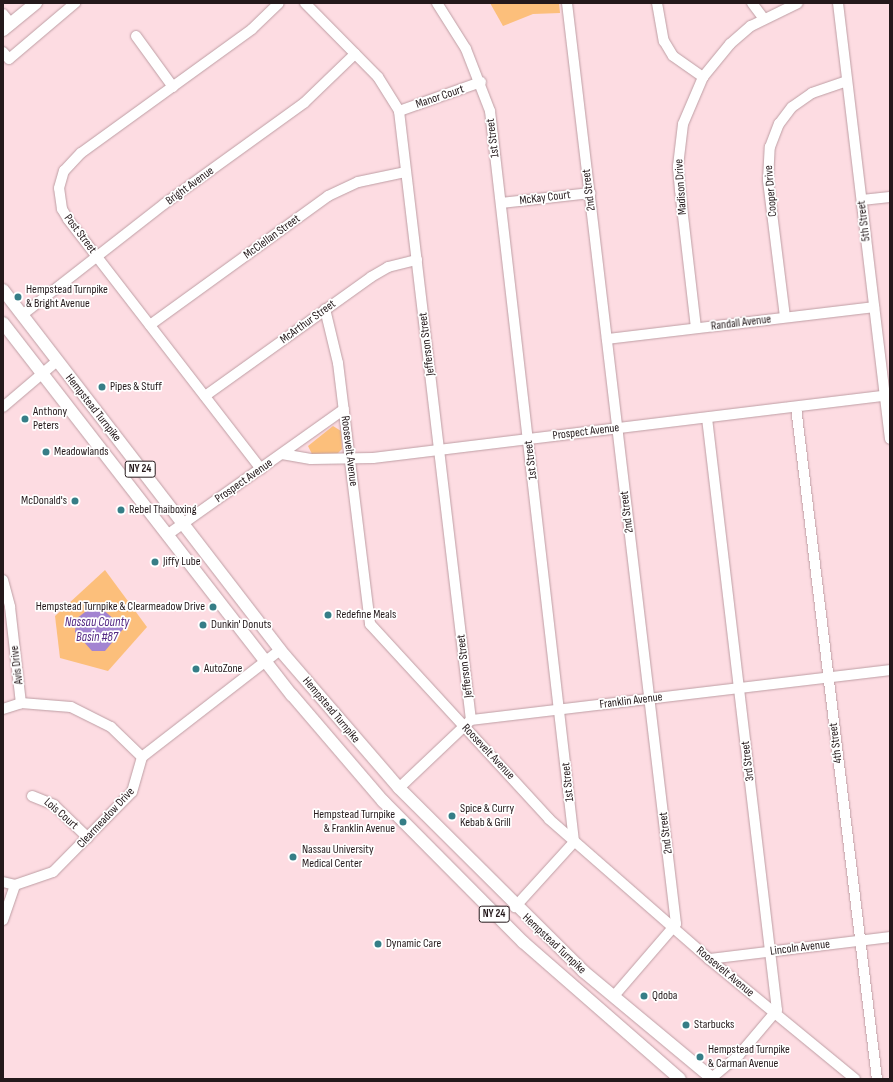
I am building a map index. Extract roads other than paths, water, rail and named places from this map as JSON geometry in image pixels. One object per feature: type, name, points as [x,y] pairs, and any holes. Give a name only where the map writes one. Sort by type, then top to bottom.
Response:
[{"type":"main road","points":[[7,27],[36,3]]},
{"type":"main road","name":"Hempstead Turnpike","points":[[3,290],[280,650],[399,788],[515,907],[613,997],[711,1079]]},
{"type":"main road","name":"Hempstead Turnpike","points":[[3,323],[265,661],[383,801],[477,898],[574,989],[680,1079]]},
{"type":"street","points":[[3,52],[9,59],[75,3]]},
{"type":"street","name":"Post Street","points":[[261,469],[96,256],[62,209],[59,188],[64,171],[81,153],[252,30],[279,3]]},
{"type":"street","name":"Jefferson Street","points":[[305,3],[378,76],[399,111],[440,449],[468,724]]},
{"type":"street","name":"1st Street","points":[[437,3],[466,49],[481,82],[490,111],[561,709],[574,842]]},
{"type":"street","name":"2nd Street","points":[[567,3],[676,924],[673,928]]},
{"type":"street","points":[[657,3],[664,40],[670,51],[681,64],[702,77]]},
{"type":"street","points":[[752,3],[764,19]]},
{"type":"street","name":"Madison Drive","points":[[696,328],[678,166],[683,124],[702,77],[730,44],[764,19],[798,3]]},
{"type":"street","name":"5th Street","points":[[838,3],[874,307],[887,396],[890,439]]},
{"type":"street","points":[[3,14],[7,27]]},
{"type":"street","points":[[136,36],[173,87]]},
{"type":"street","name":"Bright Avenue","points":[[22,315],[96,256],[304,103],[355,54]]},
{"type":"street","name":"Manor Court","points":[[399,111],[481,82]]},
{"type":"street","name":"Cooper Drive","points":[[785,318],[768,180],[770,147],[779,124],[792,107],[812,93],[847,82]]},
{"type":"street","name":"McClellan Street","points":[[150,325],[328,196],[358,182],[406,172]]},
{"type":"street","name":"McKay Court","points":[[501,203],[590,193]]},
{"type":"street","points":[[862,200],[890,197]]},
{"type":"street","name":"McArthur Street","points":[[205,396],[325,309],[388,267],[416,260]]},
{"type":"street","name":"Randall Avenue","points":[[607,339],[874,307]]},
{"type":"street","name":"Roosevelt Avenue","points":[[325,309],[344,409],[370,624],[468,724],[574,842],[774,1014],[855,1079]]},
{"type":"street","points":[[3,408],[57,361]]},
{"type":"street","name":"Prospect Avenue","points":[[282,454],[311,459],[350,459],[887,396]]},
{"type":"street","name":"4th Street","points":[[796,407],[877,1079]]},
{"type":"street","name":"Prospect Avenue","points":[[167,536],[344,409]]},
{"type":"street","name":"3rd Street","points":[[707,418],[777,1010],[774,1014]]},
{"type":"street","name":"Avis Drive","points":[[3,580],[21,703]]},
{"type":"street","points":[[3,709],[21,703],[62,705],[89,714],[111,727],[142,757],[280,650]]},
{"type":"street","name":"Franklin Avenue","points":[[468,724],[561,709],[890,670]]},
{"type":"street","points":[[399,788],[468,724]]},
{"type":"street","name":"Clearmeadow Drive","points":[[15,885],[53,872],[88,838],[132,792],[142,757]]},
{"type":"street","name":"Lois Court","points":[[32,796],[54,805],[88,838]]},
{"type":"street","points":[[515,907],[574,842]]},
{"type":"street","points":[[3,882],[15,885],[3,920]]},
{"type":"street","points":[[613,997],[673,928]]},
{"type":"street","name":"Lincoln Avenue","points":[[709,959],[890,937]]},
{"type":"street","points":[[711,1079],[739,1056],[774,1014]]},
{"type":"water","name":"Nassau County Basin #87","points":[[100,607],[124,628],[105,651],[92,651],[75,632],[76,619],[89,609]]},
{"type":"place","name":"Hempstead Turnpike & Bright Avenue","points":[[18,297]]},
{"type":"place","name":"Pipes & Stuff","points":[[102,387]]},
{"type":"place","name":"Anthony Peters","points":[[25,419]]},
{"type":"place","name":"Meadowlands","points":[[46,452]]},
{"type":"place","name":"McDonald's","points":[[75,501]]},
{"type":"place","name":"Rebel Thaiboxing","points":[[121,510]]},
{"type":"place","name":"Jiffy Lube","points":[[155,562]]},
{"type":"place","name":"Hempstead Turnpike & Clearmeadow Drive","points":[[213,607]]},
{"type":"place","name":"Redefine Meals","points":[[328,615]]},
{"type":"place","name":"Dunkin' Donuts","points":[[203,625]]},
{"type":"place","name":"AutoZone","points":[[196,669]]},
{"type":"place","name":"Spice & Curry Kebab & Grill","points":[[452,816]]},
{"type":"place","name":"Hempstead Turnpike & Franklin Avenue","points":[[403,822]]},
{"type":"place","name":"Nassau University Medical Center","points":[[293,857]]},
{"type":"place","name":"Dynamic Care","points":[[378,944]]},
{"type":"place","name":"Qdoba","points":[[644,996]]},
{"type":"place","name":"Starbucks","points":[[686,1025]]},
{"type":"place","name":"Hempstead Turnpike & Carman Avenue","points":[[700,1057]]}]
